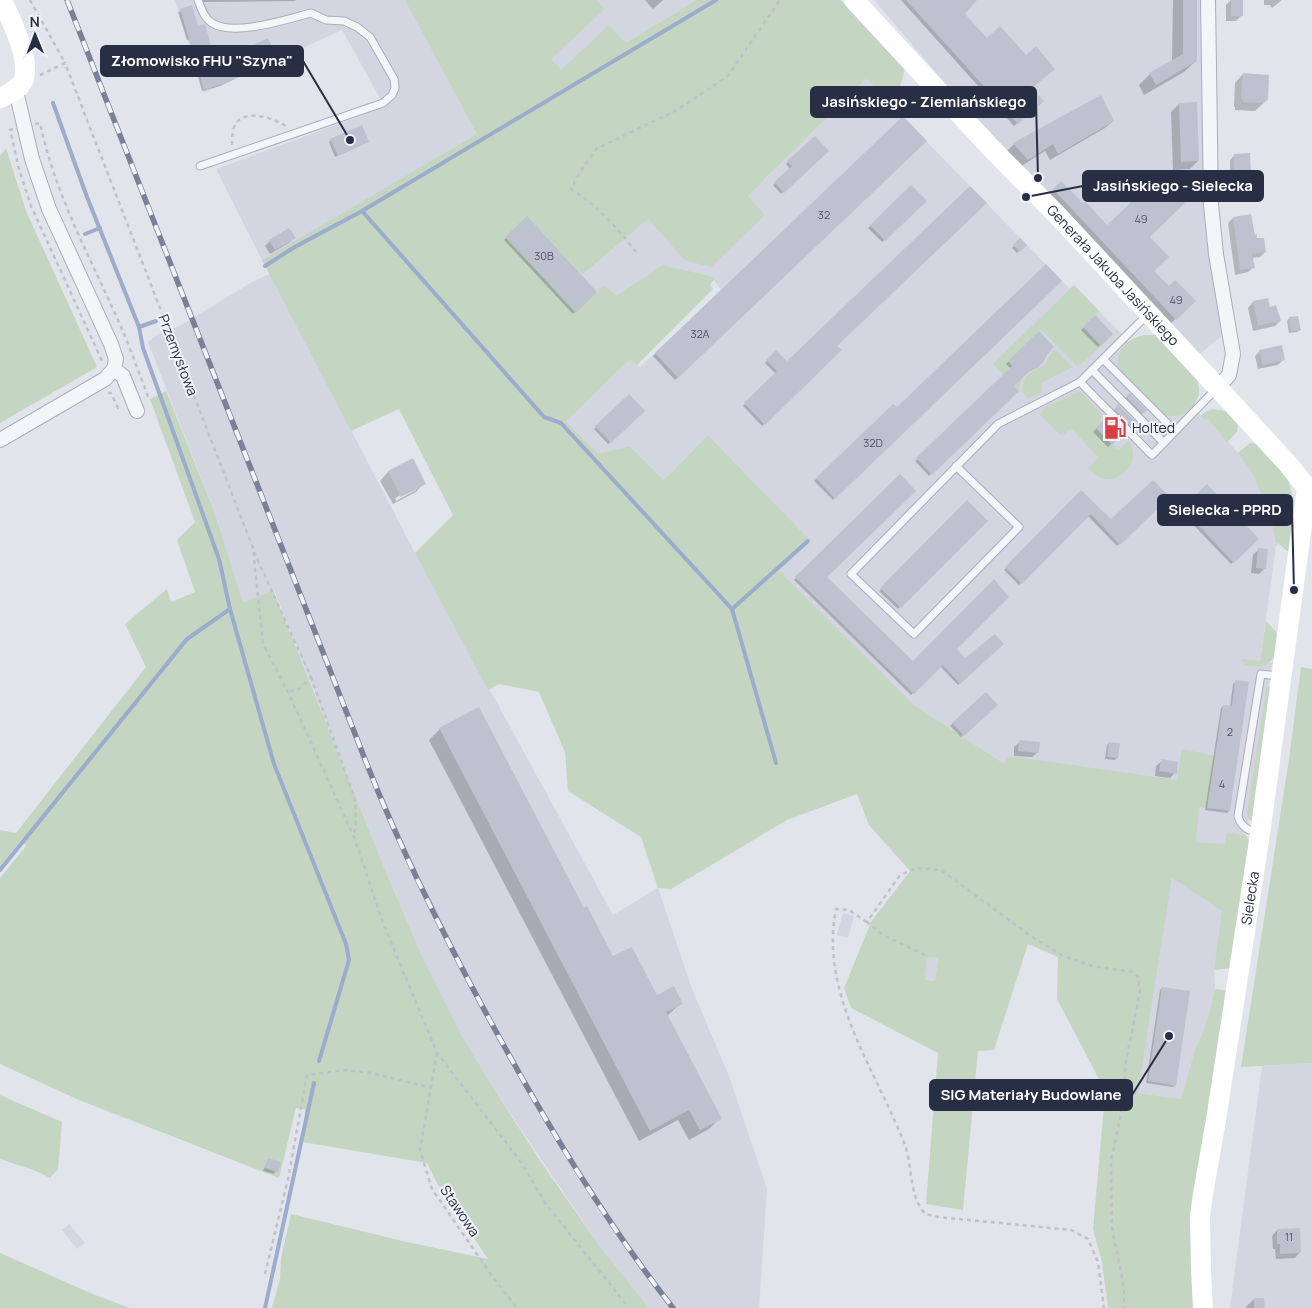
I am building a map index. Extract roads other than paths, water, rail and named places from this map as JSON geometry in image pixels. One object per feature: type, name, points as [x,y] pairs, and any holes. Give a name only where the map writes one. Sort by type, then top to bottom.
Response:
[{"type":"street","points":[[0,440],[105,379],[114,369],[116,359],[112,344],[49,209],[32,159],[13,89],[25,65],[18,37],[2,0]]},
{"type":"street","name":"Generała Jakuba Jasińskiego","points":[[854,0],[1218,388],[1310,489]]},
{"type":"street","points":[[1208,0],[1211,205],[1216,254],[1233,354],[1229,375],[1218,388]]},
{"type":"street","points":[[114,369],[123,376],[135,407]]},
{"type":"street","name":"Sielecka","points":[[1203,1308],[1200,1216],[1260,834],[1310,489]]},
{"type":"lane","points":[[198,0],[204,15],[211,23],[221,27],[265,26],[311,13],[326,20],[344,21],[357,27],[370,38],[394,79],[395,88],[392,95],[383,103],[200,166]]},
{"type":"lane","points":[[956,466],[1019,527],[914,634],[852,574],[956,466],[998,424],[1080,382],[1148,314]]},
{"type":"lane","points":[[1103,359],[1175,431]]},
{"type":"lane","points":[[1092,370],[1164,443]]},
{"type":"lane","points":[[1080,382],[1152,455],[1218,388]]},
{"type":"waterway","points":[[265,266],[293,248],[362,211],[716,0]]},
{"type":"waterway","points":[[53,103],[87,197],[139,327]]},
{"type":"waterway","points":[[362,211],[544,417],[561,423],[732,609],[776,763]]},
{"type":"waterway","points":[[85,234],[100,228]]},
{"type":"waterway","points":[[156,321],[139,327],[143,348],[219,559],[230,609],[274,764],[346,944],[349,960],[319,1061]]},
{"type":"waterway","points":[[732,609],[808,541]]},
{"type":"waterway","points":[[0,870],[187,639],[230,609]]},
{"type":"waterway","points":[[265,1308],[314,1083]]},
{"type":"railway","points":[[67,0],[368,767],[413,870],[480,1002],[559,1141],[625,1243],[673,1308]]},
{"type":"place","name":"Złomowisko FHU \"Szyna\"","points":[[350,140]]},
{"type":"place","name":"Jasińskiego - Ziemiańskiego","points":[[1038,178]]},
{"type":"place","name":"Jasińskiego - Sielecka","points":[[1026,197]]},
{"type":"place","name":"Holted","points":[[1115,428]]},
{"type":"place","name":"Sielecka - PPRD","points":[[1294,590]]},
{"type":"place","name":"SIG Materiały Budowlane","points":[[1169,1036]]}]
